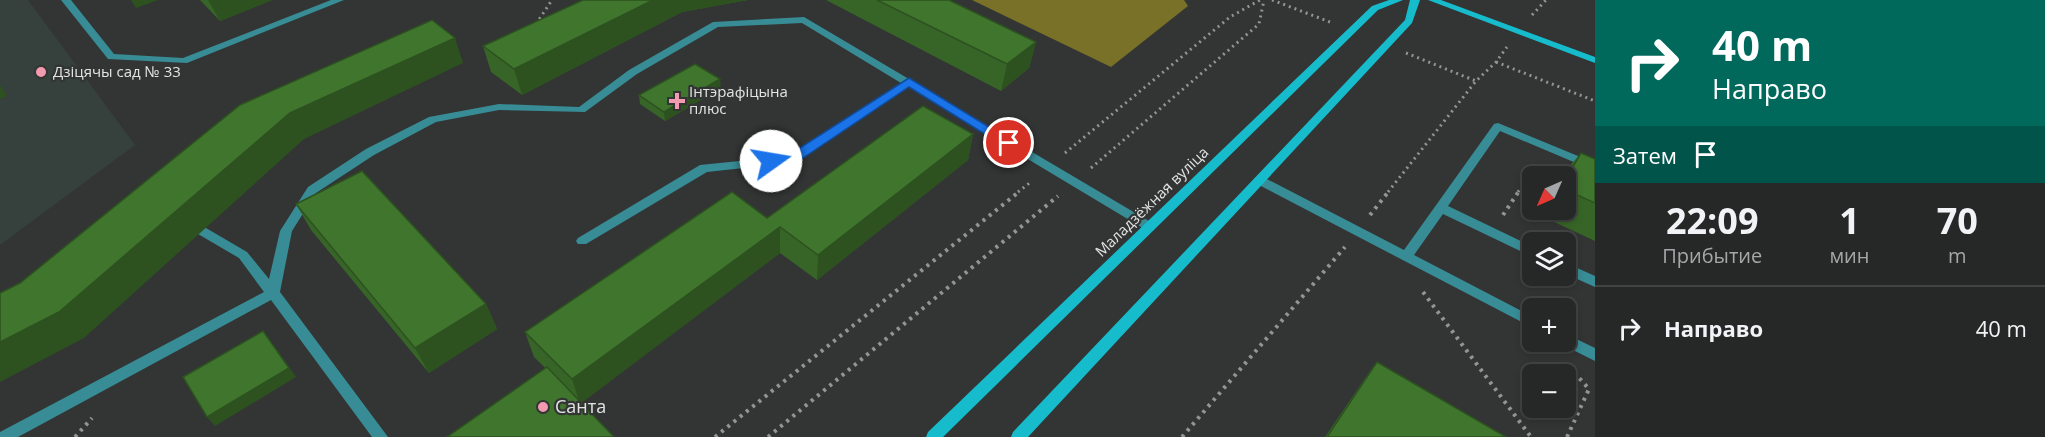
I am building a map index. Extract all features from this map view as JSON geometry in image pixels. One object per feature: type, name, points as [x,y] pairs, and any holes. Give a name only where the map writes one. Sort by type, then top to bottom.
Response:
[{"type":"main road","name":"Маладзёжная вуліца","points":[[933,437],[1375,8],[1398,0]]},
{"type":"main road","points":[[1018,437],[1409,21],[1415,0]]},
{"type":"main road","points":[[1433,0],[1595,60]]},
{"type":"lane","points":[[66,0],[111,57],[184,61],[339,0]]},
{"type":"lane","points":[[4,437],[273,293],[286,231],[312,190],[370,152],[433,119],[499,107],[581,110],[633,72],[716,24],[804,20],[1150,227]]},
{"type":"lane","points":[[582,241],[704,168],[793,159],[909,82]]},
{"type":"lane","points":[[1406,257],[1498,126],[1595,167]]},
{"type":"lane","points":[[1261,181],[1522,316]]},
{"type":"lane","points":[[1441,208],[1522,247]]},
{"type":"lane","points":[[202,231],[243,255],[381,437]]},
{"type":"lane","points":[[1576,273],[1595,282]]},
{"type":"lane","points":[[1576,345],[1595,355]]},
{"type":"path","points":[[533,30],[552,0]]},
{"type":"path","points":[[715,437],[1049,167],[1230,17],[1262,0]]},
{"type":"path","points":[[768,437],[1074,182],[1259,24],[1262,0]]},
{"type":"path","points":[[1496,62],[1595,101]]},
{"type":"path","points":[[1358,231],[1476,81]]},
{"type":"path","points":[[1498,222],[1542,158]]},
{"type":"path","points":[[1182,437],[1347,245],[1356,250]]},
{"type":"path","points":[[1422,291],[1531,437]]},
{"type":"path","points":[[1576,374],[1589,389],[1576,417]]},
{"type":"path","points":[[75,437],[92,418]]},
{"type":"path","points":[[1567,437],[1576,418]]},
{"type":"shaded area","name":"Дзіцячы сад № 33","points":[[0,0],[28,0],[135,145],[0,245]]},
{"type":"shaded area","points":[[972,0],[1184,0],[1188,6],[1111,67]]},
{"type":"building","points":[[583,0],[653,0],[514,69],[483,46]]},
{"type":"building","points":[[877,0],[949,0],[1036,42],[1007,64]]},
{"type":"building","points":[[432,20],[455,38],[290,113],[59,312],[0,342],[0,293],[20,283],[240,105]]},
{"type":"building","points":[[695,64],[720,79],[664,112],[639,95]]},
{"type":"building","points":[[923,106],[973,134],[818,255],[780,227],[572,379],[525,332],[732,192],[767,218]]},
{"type":"building","points":[[1581,153],[1595,159],[1595,203],[1576,194],[1576,166],[1574,166]]},
{"type":"building","points":[[362,171],[486,304],[415,348],[296,204]]},
{"type":"building","points":[[263,331],[289,368],[207,417],[183,377]]},
{"type":"building","points":[[1377,362],[1506,437],[1327,437]]},
{"type":"building","name":"Санта","points":[[547,367],[614,437],[447,437]]},
{"type":"place","name":"Дзіцячы сад № 33","points":[[41,72]]},
{"type":"place","name":"Інтэрафіцына плюс","points":[[677,101]]},
{"type":"place","name":"Санта","points":[[543,407]]},
{"type":"route","points":[[771,161],[793,159],[909,82],[1009,143]]}]
